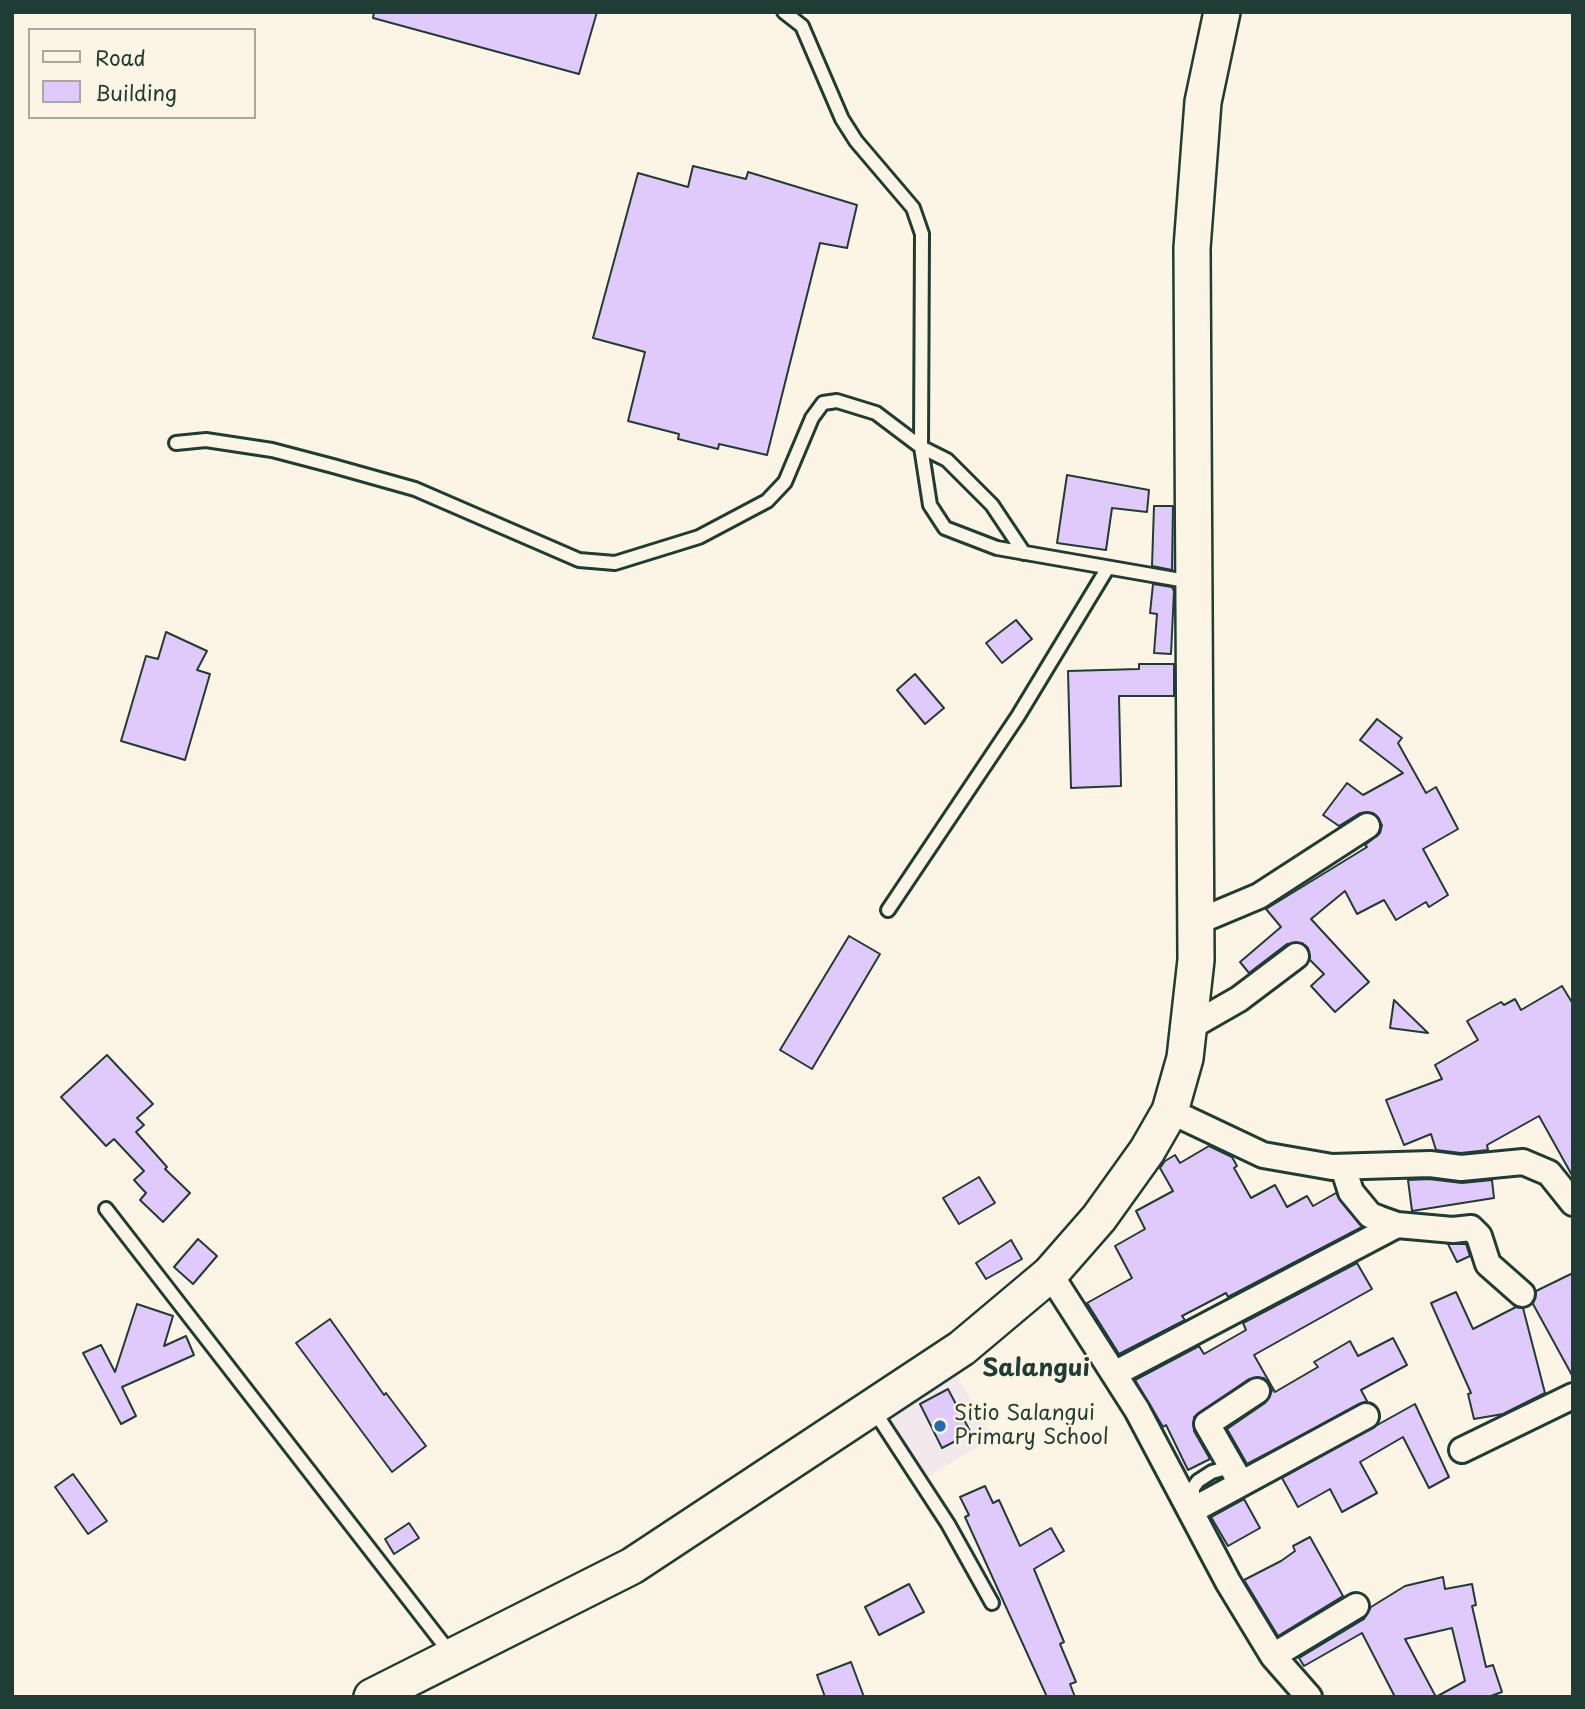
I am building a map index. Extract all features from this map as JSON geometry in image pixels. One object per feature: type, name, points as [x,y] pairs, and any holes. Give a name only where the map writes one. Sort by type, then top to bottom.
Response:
[{"type":"street","points":[[372,1697],[632,1566],[962,1348],[1050,1274],[1121,1191],[1170,1111],[1190,1027],[1197,922],[1192,248],[1203,102],[1222,12]]},
{"type":"street","points":[[1197,922],[1259,896],[1367,826]]},
{"type":"street","points":[[1190,1027],[1239,999],[1296,956]]},
{"type":"street","points":[[1170,1111],[1263,1155],[1343,1167],[1430,1164],[1461,1168],[1524,1161],[1549,1173],[1573,1203]]},
{"type":"street","points":[[1343,1167],[1351,1192],[1370,1215],[1397,1224],[1453,1230],[1471,1228],[1479,1236],[1488,1264],[1522,1294]]},
{"type":"street","points":[[1114,1374],[1397,1224]]},
{"type":"street","points":[[1050,1274],[1114,1374],[1193,1510],[1227,1582],[1273,1656],[1309,1697]]},
{"type":"street","points":[[1235,1475],[1208,1424],[1257,1391]]},
{"type":"street","points":[[1462,1450],[1573,1396]]},
{"type":"street","points":[[1193,1510],[1235,1475],[1366,1416]]},
{"type":"street","points":[[1273,1656],[1356,1606]]},
{"type":"lane","points":[[784,12],[802,26],[842,118],[856,141],[913,208],[922,234],[921,447],[930,505],[945,528],[997,548],[1193,583]]},
{"type":"lane","points":[[176,443],[206,440],[272,450],[333,466],[415,489],[579,560],[615,563],[699,537],[767,501],[785,482],[812,418],[823,403],[837,401],[876,413],[921,447],[947,460],[992,505],[1024,553]]},
{"type":"lane","points":[[888,910],[1018,716],[1107,569]]},
{"type":"lane","points":[[106,1209],[454,1657]]},
{"type":"lane","points":[[872,1406],[948,1524],[992,1603]]},
{"type":"shaded area","name":"Sitio Salangui Primary School","points":[[956,1374],[993,1438],[925,1478],[888,1414]]},
{"type":"building","points":[[374,12],[597,12],[579,74],[373,18]]},
{"type":"building","points":[[693,166],[746,179],[748,172],[857,205],[847,248],[820,243],[767,455],[719,444],[718,449],[678,439],[679,434],[628,421],[645,352],[593,338],[638,173],[688,187]]},
{"type":"building","points":[[1067,475],[1149,490],[1147,512],[1112,508],[1106,550],[1057,543]]},
{"type":"building","points":[[1154,506],[1173,506],[1172,570],[1152,566]]},
{"type":"building","points":[[1153,584],[1172,587],[1174,591],[1171,654],[1154,653],[1157,614],[1150,613]]},
{"type":"building","points":[[1016,620],[1032,639],[1002,663],[986,643]]},
{"type":"building","points":[[166,632],[207,651],[197,670],[210,674],[185,760],[121,741],[146,656],[158,659]]},
{"type":"building","points":[[1139,664],[1174,664],[1174,696],[1119,696],[1121,786],[1071,788],[1068,671],[1139,669]]},
{"type":"building","points":[[915,674],[944,708],[925,724],[897,690]]},
{"type":"building","points":[[1377,719],[1402,738],[1398,743],[1426,793],[1436,787],[1458,829],[1423,849],[1448,895],[1429,907],[1426,902],[1396,920],[1384,900],[1357,914],[1345,891],[1311,919],[1369,982],[1335,1012],[1311,986],[1324,974],[1310,960],[1308,948],[1302,943],[1287,944],[1249,973],[1240,962],[1281,927],[1266,909],[1367,847],[1365,845],[1380,833],[1382,825],[1373,813],[1360,813],[1339,826],[1323,815],[1347,783],[1363,795],[1403,773],[1360,740]]},
{"type":"building","points":[[849,936],[880,954],[812,1069],[780,1050]]},
{"type":"building","points":[[1562,986],[1573,1004],[1573,1177],[1539,1116],[1487,1145],[1488,1150],[1461,1153],[1436,1150],[1431,1134],[1404,1145],[1386,1100],[1442,1079],[1435,1065],[1478,1040],[1467,1021],[1501,1002],[1504,1005],[1515,999],[1521,1010]]},
{"type":"building","points":[[1394,1000],[1428,1033],[1390,1028]]},
{"type":"building","points":[[107,1055],[153,1104],[137,1118],[144,1125],[136,1132],[167,1167],[165,1169],[190,1193],[163,1222],[140,1200],[146,1193],[134,1180],[144,1171],[114,1139],[106,1146],[61,1097]]},
{"type":"building","points":[[1209,1146],[1232,1157],[1237,1166],[1234,1168],[1251,1198],[1275,1185],[1287,1207],[1307,1196],[1313,1206],[1336,1193],[1362,1227],[1228,1297],[1226,1293],[1182,1316],[1185,1320],[1119,1354],[1087,1303],[1132,1278],[1115,1246],[1145,1229],[1136,1211],[1173,1191],[1160,1168],[1165,1161],[1175,1155],[1180,1163]]},
{"type":"building","points":[[979,1177],[995,1203],[959,1224],[943,1198]]},
{"type":"building","points":[[1429,1179],[1462,1183],[1492,1180],[1494,1198],[1412,1211],[1408,1180]]},
{"type":"building","points":[[198,1239],[217,1256],[193,1284],[174,1267]]},
{"type":"building","points":[[1011,1240],[1022,1259],[986,1279],[976,1263]]},
{"type":"building","points":[[1448,1244],[1466,1244],[1470,1256],[1457,1262]]},
{"type":"building","points":[[1357,1263],[1372,1289],[1254,1355],[1275,1392],[1318,1367],[1314,1362],[1350,1341],[1358,1356],[1393,1338],[1407,1365],[1361,1390],[1367,1401],[1247,1464],[1227,1429],[1265,1403],[1272,1391],[1264,1378],[1249,1379],[1194,1417],[1194,1431],[1210,1459],[1188,1470],[1166,1425],[1163,1427],[1135,1380],[1199,1346],[1204,1354],[1246,1330],[1243,1323]]},
{"type":"building","points":[[1573,1273],[1573,1377],[1533,1304],[1536,1291]]},
{"type":"building","points":[[1456,1292],[1473,1329],[1516,1307],[1523,1308],[1545,1393],[1503,1414],[1474,1419],[1468,1394],[1471,1393],[1431,1303]]},
{"type":"building","points":[[137,1304],[173,1316],[164,1346],[186,1336],[194,1355],[122,1387],[136,1416],[121,1424],[83,1353],[101,1345],[115,1372]]},
{"type":"building","points":[[330,1319],[384,1395],[386,1393],[426,1446],[392,1472],[296,1343]]},
{"type":"building","points":[[948,1389],[971,1433],[942,1448],[920,1404]]},
{"type":"building","points":[[1415,1404],[1449,1477],[1429,1488],[1403,1437],[1360,1462],[1377,1493],[1342,1512],[1330,1489],[1298,1507],[1282,1478]]},
{"type":"building","points":[[73,1474],[107,1521],[88,1534],[55,1487]]},
{"type":"building","points":[[985,1486],[993,1503],[999,1500],[1020,1546],[1051,1528],[1064,1551],[1034,1569],[1064,1642],[1060,1644],[1076,1682],[1070,1684],[1075,1697],[1047,1697],[965,1517],[969,1515],[960,1497]]},
{"type":"building","points":[[1244,1499],[1260,1528],[1228,1546],[1211,1517]]},
{"type":"building","points":[[409,1523],[419,1538],[394,1554],[385,1539]]},
{"type":"building","points":[[1310,1537],[1343,1596],[1278,1636],[1244,1580],[1281,1561],[1295,1551],[1293,1546]]},
{"type":"building","points":[[1443,1577],[1445,1589],[1472,1584],[1476,1605],[1472,1606],[1486,1667],[1493,1665],[1502,1692],[1488,1697],[1395,1697],[1362,1633],[1304,1666],[1299,1658],[1364,1619],[1371,1607],[1405,1586]],"holes":[[[1452,1628],[1465,1681],[1436,1697],[1405,1639]]]},
{"type":"building","points":[[909,1584],[924,1612],[879,1635],[865,1607]]},
{"type":"building","points":[[851,1662],[864,1697],[825,1697],[817,1675]]},
{"type":"place","name":"Sitio Salangui Primary School","points":[[940,1426]]},
{"type":"district","name":"Salangui","points":[[1036,1369]]}]
